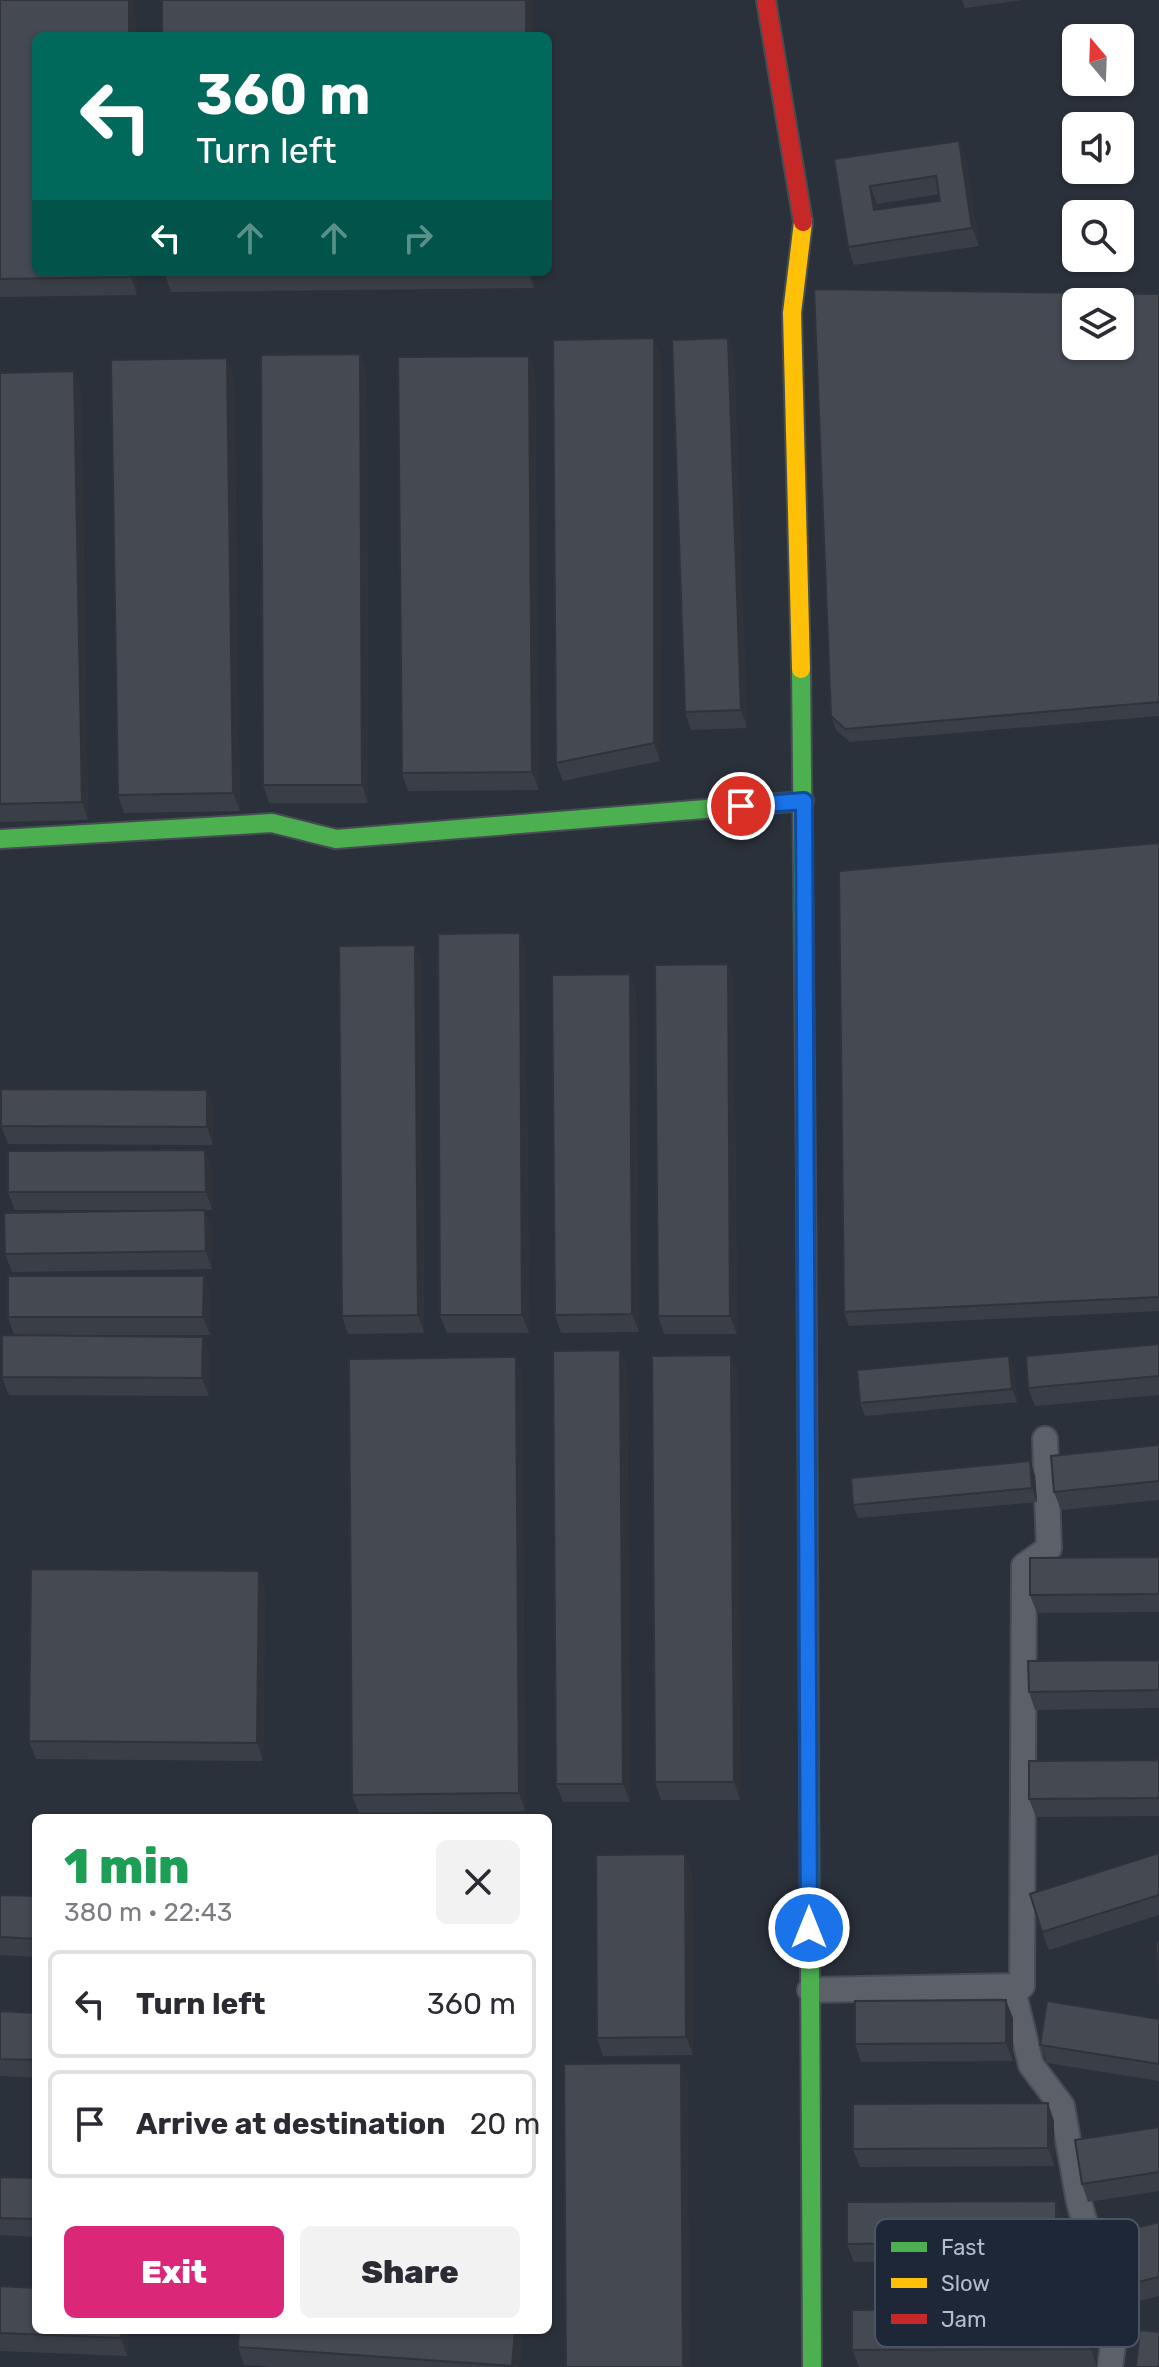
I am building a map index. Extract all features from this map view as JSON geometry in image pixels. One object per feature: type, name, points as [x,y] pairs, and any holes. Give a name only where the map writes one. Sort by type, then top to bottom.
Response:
[{"type":"street","points":[[766,0],[804,215],[792,313],[804,801],[812,2367]]},
{"type":"street","points":[[0,839],[272,823],[336,839],[804,801]]},
{"type":"street","points":[[810,1990],[1022,1986],[1024,1566],[1049,1548],[1045,1439]]},
{"type":"street","points":[[1012,1986],[1031,2065],[1062,2106],[1084,2219]]},
{"type":"street","points":[[1110,2367],[1113,2347]]},
{"type":"building","points":[[0,0],[129,0],[129,32],[32,32],[32,276],[131,277],[0,279]]},
{"type":"building","points":[[162,0],[526,0],[526,32],[162,32]]},
{"type":"building","points":[[959,141],[972,228],[848,247],[834,159]],"holes":[[[936,176],[940,201],[874,210],[870,186]]]},
{"type":"building","points":[[814,289],[1062,293],[1062,360],[1134,360],[1134,294],[1159,294],[1159,702],[845,729],[831,716]]},
{"type":"building","points":[[654,338],[654,743],[556,763],[553,340]]},
{"type":"building","points":[[728,338],[741,710],[685,712],[672,340]]},
{"type":"building","points":[[360,354],[362,785],[263,785],[261,355]]},
{"type":"building","points":[[529,356],[532,772],[402,773],[398,357]]},
{"type":"building","points":[[227,358],[233,793],[118,795],[111,360]]},
{"type":"building","points":[[74,371],[82,802],[0,804],[0,373]]},
{"type":"building","points":[[1159,843],[1159,1297],[844,1312],[839,871]]},
{"type":"building","points":[[520,933],[522,1315],[440,1315],[438,934]]},
{"type":"building","points":[[415,945],[418,1315],[342,1316],[339,946]]},
{"type":"building","points":[[728,964],[730,1316],[658,1316],[655,965]]},
{"type":"building","points":[[630,974],[632,1314],[555,1315],[552,975]]},
{"type":"building","points":[[1,1089],[207,1090],[207,1127],[1,1126]]},
{"type":"building","points":[[205,1150],[206,1192],[8,1192],[8,1151]]},
{"type":"building","points":[[205,1210],[206,1251],[5,1254],[4,1213]]},
{"type":"building","points":[[8,1276],[204,1276],[203,1317],[8,1317]]},
{"type":"building","points":[[2,1335],[203,1337],[202,1378],[2,1377]]},
{"type":"building","points":[[1159,1344],[1159,1376],[1028,1388],[1026,1356]]},
{"type":"building","points":[[620,1350],[623,1784],[556,1784],[553,1351]]},
{"type":"building","points":[[731,1355],[734,1782],[655,1782],[652,1356]]},
{"type":"building","points":[[1009,1356],[1012,1389],[860,1403],[857,1370]]},
{"type":"building","points":[[516,1357],[519,1793],[352,1795],[349,1359]]},
{"type":"building","points":[[1159,1445],[1159,1481],[1054,1492],[1051,1456]]},
{"type":"building","points":[[1030,1461],[1032,1488],[853,1505],[851,1478]]},
{"type":"building","points":[[1159,1557],[1159,1594],[1030,1595],[1030,1558]]},
{"type":"building","points":[[31,1569],[259,1571],[257,1743],[29,1741]]},
{"type":"building","points":[[1159,1660],[1159,1690],[1029,1692],[1028,1661]]},
{"type":"building","points":[[1159,1760],[1159,1798],[1029,1799],[1029,1761]]},
{"type":"building","points":[[1159,1853],[1159,1895],[1042,1932],[1030,1894]]},
{"type":"building","points":[[685,1854],[686,2037],[597,2038],[596,1855]]},
{"type":"building","points":[[0,1895],[32,1896],[32,1939],[0,1937]]},
{"type":"building","points":[[1156,1942],[1159,1942],[1159,1983],[1158,1983]]},
{"type":"building","points":[[1006,2000],[1006,2043],[855,2044],[855,2001]]},
{"type":"building","points":[[1047,2001],[1159,2019],[1159,2064],[1040,2045]]},
{"type":"building","points":[[0,2011],[32,2013],[32,2060],[0,2059]]},
{"type":"building","points":[[681,2063],[683,2367],[566,2367],[564,2064]]},
{"type":"building","points":[[1048,2103],[1048,2148],[853,2149],[853,2104]]},
{"type":"building","points":[[1159,2127],[1159,2172],[1082,2184],[1075,2140]]},
{"type":"building","points":[[0,2177],[32,2178],[32,2219],[0,2218]]},
{"type":"building","points":[[1056,2201],[1056,2219],[875,2219],[875,2244],[847,2244],[847,2202]]},
{"type":"building","points":[[1159,2222],[1159,2277],[1139,2282],[1139,2227]]},
{"type":"building","points":[[0,2286],[32,2288],[32,2334],[121,2334],[121,2338],[0,2333]]},
{"type":"building","points":[[852,2310],[875,2310],[875,2347],[1091,2349],[852,2350]]},
{"type":"building","points":[[1140,2330],[1159,2332],[1159,2367],[1136,2367]]},
{"type":"building","points":[[239,2334],[515,2334],[512,2366],[238,2347]]},
{"type":"traffic: fast","points":[[801,669],[806,1175]]},
{"type":"traffic: fast","points":[[0,839],[272,823],[336,839],[804,801]]},
{"type":"traffic: fast","points":[[808,1556],[812,2367]]},
{"type":"traffic: slow","points":[[801,669],[792,313],[803,222]]},
{"type":"traffic: jam","points":[[766,0],[803,222]]},
{"type":"traffic: jam","points":[[806,1175],[808,1556]]},
{"type":"route","points":[[741,806],[804,801],[809,1928]]}]
